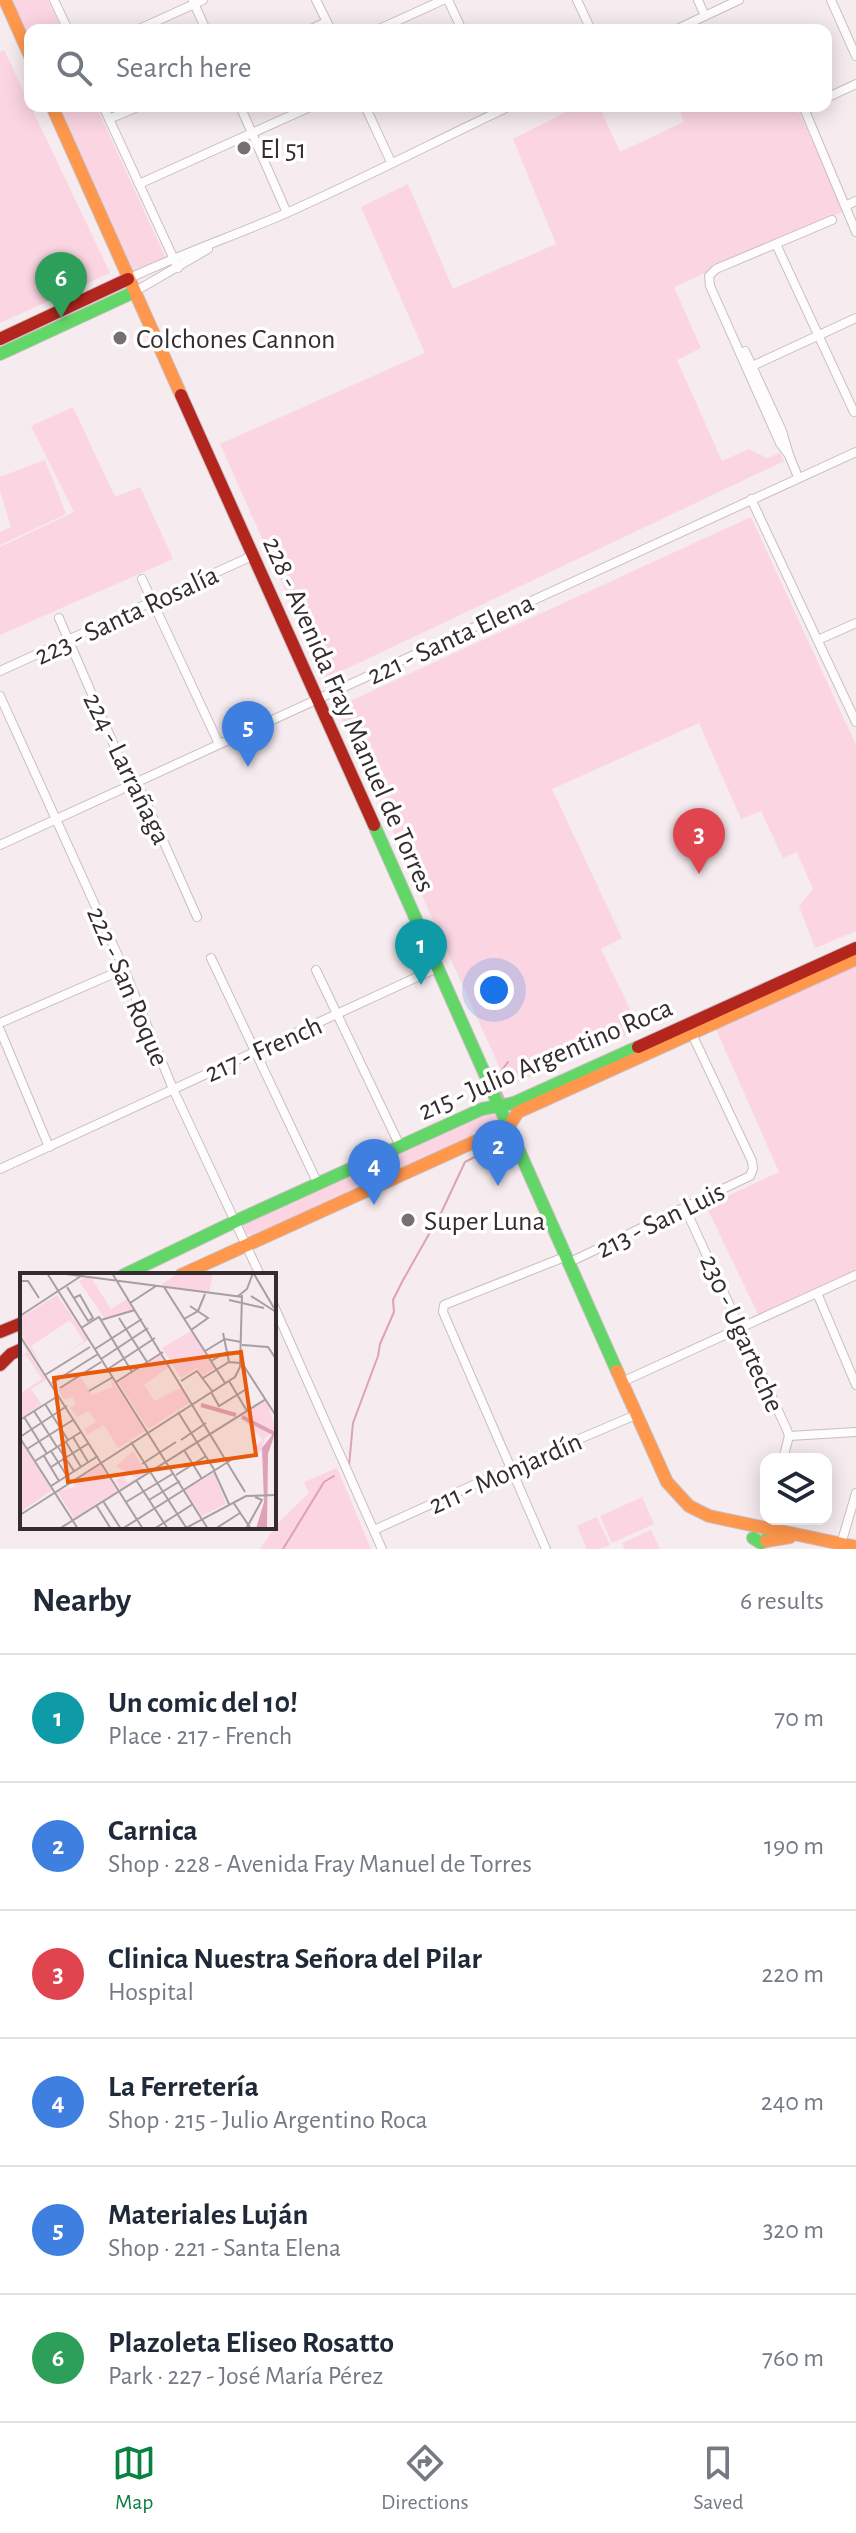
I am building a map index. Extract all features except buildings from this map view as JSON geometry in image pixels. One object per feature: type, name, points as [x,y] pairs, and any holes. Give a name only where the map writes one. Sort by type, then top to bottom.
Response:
[{"type":"street","points":[[5,0],[24,43]]},
{"type":"street","points":[[54,0],[65,24]]},
{"type":"street","points":[[316,0],[327,24]]},
{"type":"street","points":[[391,24],[446,0],[459,24]]},
{"type":"street","points":[[577,0],[588,24]]},
{"type":"street","points":[[698,0],[705,16]]},
{"type":"street","points":[[688,24],[739,0]]},
{"type":"street","points":[[831,0],[856,56]]},
{"type":"street","points":[[149,24],[196,1],[204,24]]},
{"type":"street","points":[[832,95],[856,84]]},
{"type":"street","name":"228 - Avenida Fray Manuel de Torres","points":[[55,112],[663,1473],[678,1497],[689,1506],[709,1516],[740,1523],[759,1536],[800,1536],[856,1547]]},
{"type":"street","points":[[106,112],[178,268]]},
{"type":"street","points":[[109,119],[126,112]]},
{"type":"street","points":[[243,112],[287,213]]},
{"type":"street","points":[[139,184],[299,112]]},
{"type":"street","points":[[368,112],[391,162]]},
{"type":"street","points":[[0,339],[173,257],[219,243],[287,213],[491,112]]},
{"type":"street","points":[[807,112],[856,232]]},
{"type":"street","points":[[845,206],[856,201]]},
{"type":"street","points":[[798,477],[782,431],[750,367],[713,277],[716,269],[832,220]]},
{"type":"street","points":[[0,354],[134,292],[219,243]]},
{"type":"street","points":[[776,244],[854,412]]},
{"type":"street","points":[[750,367],[856,318]]},
{"type":"street","name":"221 - Santa Elena","points":[[0,845],[856,452]]},
{"type":"street","points":[[751,499],[856,722]]},
{"type":"street","name":"223 - Santa Rosalía","points":[[0,671],[252,556]]},
{"type":"street","points":[[142,579],[219,744]]},
{"type":"street","name":"224 - Larrañaga","points":[[59,618],[126,773],[142,793],[197,917]]},
{"type":"street","points":[[818,640],[856,623]]},
{"type":"street","name":"222 - San Roque","points":[[0,696],[124,969],[173,1089],[259,1273]]},
{"type":"street","name":"215 - Julio Argentino Roca","points":[[185,1273],[509,1126],[518,1112],[856,948]]},
{"type":"street","points":[[211,958],[318,1184]]},
{"type":"street","name":"215 - Julio Argentino Roca","points":[[128,1273],[482,1109],[514,1103],[856,959]]},
{"type":"street","name":"217 - French","points":[[0,1169],[439,967]]},
{"type":"street","points":[[0,1023],[124,969]]},
{"type":"street","points":[[316,970],[400,1146]]},
{"type":"street","name":"213 - San Luis","points":[[511,1468],[443,1312],[444,1305],[568,1259],[750,1176],[752,1161],[690,1029]]},
{"type":"street","points":[[0,1030],[49,1147]]},
{"type":"street","name":"230 - Ugarteche","points":[[685,1208],[742,1327],[789,1436],[785,1453]]},
{"type":"street","points":[[624,1381],[856,1275]]},
{"type":"street","points":[[817,1293],[856,1385]]},
{"type":"street","points":[[276,1310],[382,1549]]},
{"type":"street","points":[[0,1332],[20,1324]]},
{"type":"street","points":[[0,1365],[20,1350]]},
{"type":"street","name":"211 - Monjardín","points":[[374,1530],[638,1414]]},
{"type":"street","points":[[789,1436],[856,1432]]},
{"type":"street","points":[[511,1468],[546,1549]]},
{"type":"street","points":[[841,1544],[856,1493]]},
{"type":"shaded area","points":[[12,0],[48,0],[59,24],[24,24],[24,27]]},
{"type":"shaded area","points":[[4,50],[24,92],[24,112],[33,112],[110,273],[0,323],[0,52]]},
{"type":"shaded area","points":[[63,112],[99,112],[168,263],[137,279]]},
{"type":"shaded area","points":[[567,112],[602,112],[620,152],[684,122],[680,112],[799,112],[844,211],[674,287],[701,348],[677,360],[722,461],[749,449],[767,458],[780,453],[784,461],[325,679],[220,444],[425,353],[361,207],[408,184],[453,289],[556,244],[513,139]]},
{"type":"shaded area","points":[[73,407],[115,497],[140,487],[173,559],[0,635],[0,547],[74,512],[31,426]]},
{"type":"shaded area","points":[[45,460],[66,514],[0,545],[0,532],[11,527],[0,490],[0,477]]},
{"type":"shaded area","points":[[751,517],[856,745],[856,931],[815,948],[799,906],[813,889],[797,852],[783,858],[761,811],[741,819],[699,723],[552,789],[622,938],[601,949],[640,1030],[508,1086],[337,707]]},
{"type":"shaded area","points":[[856,966],[856,1271],[759,1316],[706,1206],[779,1172],[716,1029]]},
{"type":"shaded area","points":[[485,1110],[495,1111],[499,1118],[495,1126],[255,1235],[246,1234],[244,1222]]},
{"type":"shaded area","points":[[337,1468],[371,1549],[260,1549],[278,1523],[309,1493],[304,1482]]},
{"type":"shaded area","points":[[642,1497],[654,1524],[612,1543],[600,1516]]},
{"type":"shaded area","points":[[597,1517],[610,1545],[587,1549],[577,1526]]},
{"type":"shaded area","points":[[651,1530],[660,1549],[625,1549],[622,1543]]},
{"type":"waterway","points":[[504,1099],[495,1079],[508,1062]]},
{"type":"waterway","points":[[349,1466],[353,1423],[394,1312],[393,1300],[465,1162],[508,1140]]},
{"type":"waterway","points":[[283,1549],[324,1482],[334,1476]]},
{"type":"traffic: fast","points":[[0,354],[134,292]]},
{"type":"traffic: fast","points":[[374,825],[617,1371]]},
{"type":"traffic: fast","points":[[128,1273],[482,1109],[514,1103],[638,1047]]},
{"type":"traffic: fast","points":[[753,1538],[761,1543],[769,1535]]},
{"type":"traffic: slow","points":[[5,0],[24,43]]},
{"type":"traffic: slow","points":[[55,112],[181,395]]},
{"type":"traffic: slow","points":[[185,1273],[509,1126],[518,1112],[856,959]]},
{"type":"traffic: slow","points":[[617,1371],[667,1482],[689,1506],[709,1516],[856,1547]]},
{"type":"traffic: slow","points":[[766,1541],[790,1537]]},
{"type":"traffic: jam","points":[[0,339],[128,279]]},
{"type":"traffic: jam","points":[[181,395],[374,825]]},
{"type":"traffic: jam","points":[[638,1047],[856,948]]},
{"type":"traffic: jam","points":[[0,1332],[20,1324]]},
{"type":"traffic: jam","points":[[0,1365],[20,1350]]},
{"type":"place","name":"El 51","points":[[244,148]]},
{"type":"place","name":"Plazoleta Eliseo Rosatto","points":[[61,318]]},
{"type":"place","name":"Colchones Cannon","points":[[120,338]]},
{"type":"place","name":"Materiales Luján","points":[[248,767]]},
{"type":"place","name":"Clinica Nuestra Señora del Pilar","points":[[699,874]]},
{"type":"place","name":"Un comic del 10!","points":[[421,985]]},
{"type":"place","name":"Carnica","points":[[498,1186]]},
{"type":"place","name":"La Ferretería","points":[[374,1205]]},
{"type":"place","name":"Super Luna","points":[[408,1220]]}]
